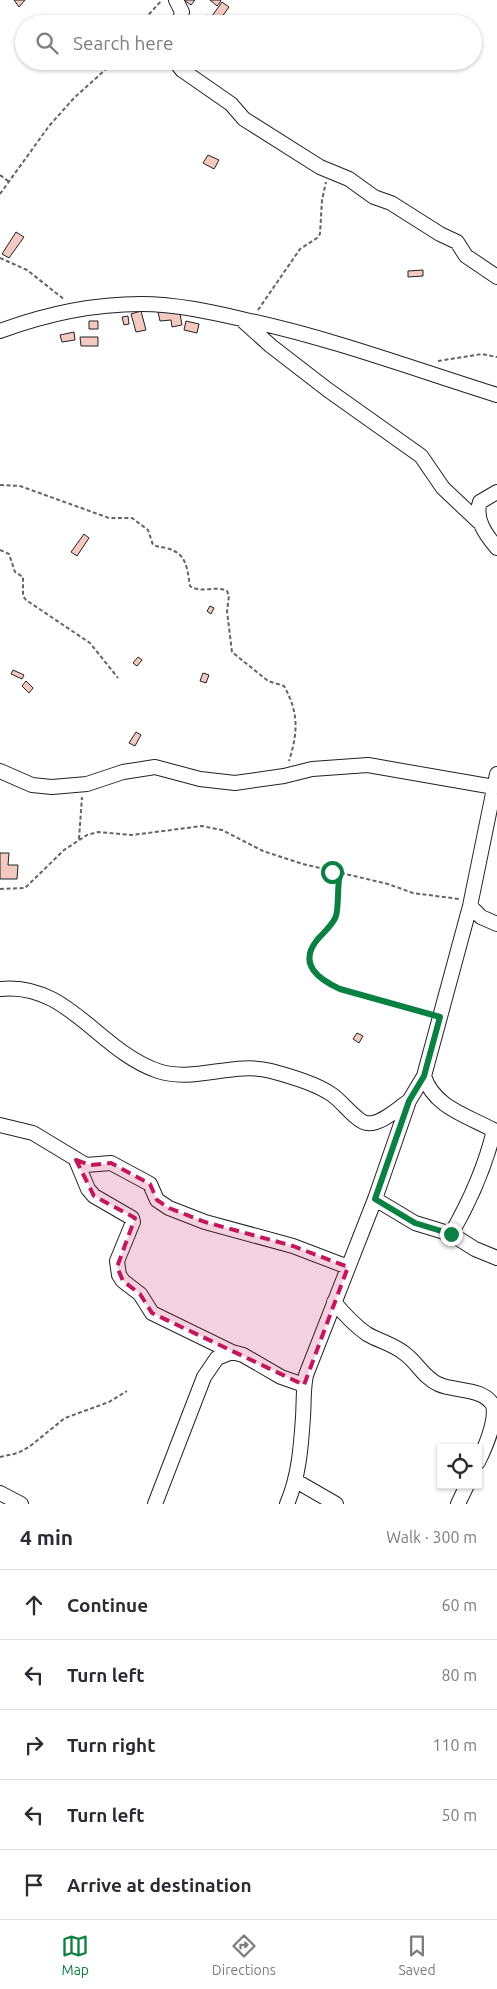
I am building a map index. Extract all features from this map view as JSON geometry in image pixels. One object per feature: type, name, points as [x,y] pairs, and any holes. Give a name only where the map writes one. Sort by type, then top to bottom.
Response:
[{"type":"street","points":[[176,0],[182,12],[181,15]]},
{"type":"street","points":[[182,70],[231,104],[244,119],[320,167],[332,170],[359,184],[374,197],[457,242],[466,256],[497,277]]},
{"type":"street","points":[[0,331],[36,318],[72,309],[141,304],[180,307],[276,326],[497,395]]},
{"type":"street","points":[[242,319],[271,346],[328,390],[421,456],[444,488],[479,522],[497,548]]},
{"type":"street","points":[[479,522],[477,510],[480,502],[497,492]]},
{"type":"street","points":[[0,771],[40,786],[87,784],[123,772],[155,767],[221,783],[235,784],[284,776],[312,769],[368,765],[495,780],[470,906],[424,1076],[409,1101],[375,1199],[334,1302],[304,1385],[301,1450],[296,1480],[287,1504]]},
{"type":"street","points":[[470,906],[481,917],[497,924]]},
{"type":"street","points":[[0,989],[23,988],[52,998],[141,1064],[159,1071],[205,1073],[258,1068],[271,1071],[329,1092],[360,1120],[366,1123],[382,1118],[409,1101]]},
{"type":"street","points":[[424,1076],[428,1090],[436,1098],[496,1131],[479,1179],[451,1234]]},
{"type":"street","points":[[0,1125],[33,1133],[76,1160],[90,1165],[111,1163],[150,1184],[157,1200],[169,1208],[205,1222],[293,1246],[348,1268]]},
{"type":"street","points":[[76,1160],[88,1189],[94,1196],[132,1218],[133,1222],[117,1261],[119,1275],[123,1281],[140,1294],[152,1313],[232,1352],[243,1355],[281,1377],[304,1385]]},
{"type":"street","points":[[375,1199],[415,1223],[451,1234],[475,1249],[497,1258]]},
{"type":"street","points":[[334,1302],[354,1324],[368,1335],[405,1353],[425,1375],[438,1384],[475,1393],[486,1398],[496,1406],[496,1419],[482,1452]]},
{"type":"street","points":[[155,1504],[204,1377],[217,1358],[232,1352]]},
{"type":"street","points":[[296,1480],[336,1504]]},
{"type":"street","points":[[458,1504],[465,1489]]},
{"type":"street","points":[[0,1493],[21,1504]]},
{"type":"path","points":[[148,15],[162,0]]},
{"type":"path","points":[[0,194],[49,126],[74,98],[105,70]]},
{"type":"path","points":[[242,319],[262,306],[300,249],[318,238],[320,234],[324,185],[332,170]]},
{"type":"path","points":[[0,175],[9,182]]},
{"type":"path","points":[[0,258],[27,270],[60,295],[72,309]]},
{"type":"path","points":[[437,362],[482,354],[497,356]]},
{"type":"path","points":[[0,485],[20,486],[109,518],[132,518],[148,530],[153,546],[165,548],[182,555],[186,562],[190,586],[194,589],[220,588],[228,591],[227,611],[232,652],[268,681],[284,686],[293,702],[297,722],[284,776]]},
{"type":"path","points":[[0,550],[9,554],[15,572],[23,577],[23,596],[26,600],[90,643],[118,678]]},
{"type":"path","points":[[79,839],[82,796],[87,784]]},
{"type":"path","points":[[0,889],[25,888],[32,878],[64,850],[79,839],[98,832],[132,834],[178,828],[212,827],[243,839],[275,856],[388,884],[413,893],[465,900],[470,906]]},
{"type":"path","points":[[340,873],[337,886],[336,918],[312,947],[309,961],[312,970],[326,983],[340,989],[440,1017]]},
{"type":"path","points":[[0,1457],[18,1453],[29,1447],[65,1418],[109,1402],[127,1391]]},
{"type":"highlighted area","points":[[76,1160],[90,1165],[111,1163],[150,1184],[157,1200],[169,1208],[205,1222],[293,1246],[348,1267],[304,1385],[152,1313],[140,1294],[123,1281],[117,1267],[135,1218],[94,1196]]},
{"type":"building","points":[[14,0],[25,0],[19,7]]},
{"type":"building","points":[[184,0],[195,0],[191,5]]},
{"type":"building","points":[[210,0],[220,0],[221,1],[217,6]]},
{"type":"building","points":[[222,2],[229,7],[223,15],[213,15]]},
{"type":"building","points":[[208,155],[219,160],[214,169],[203,163]]},
{"type":"building","points":[[16,232],[24,237],[9,258],[2,254]]},
{"type":"building","points":[[423,270],[423,276],[408,277],[408,271]]},
{"type":"building","points":[[179,308],[182,325],[172,327],[171,320],[160,321],[158,312]]},
{"type":"building","points":[[141,311],[146,330],[136,332],[131,314]]},
{"type":"building","points":[[128,316],[129,324],[124,325],[122,317]]},
{"type":"building","points":[[89,321],[98,321],[98,329],[89,329]]},
{"type":"building","points":[[186,321],[199,324],[197,333],[184,330]]},
{"type":"building","points":[[74,332],[75,340],[62,342],[60,335]]},
{"type":"building","points":[[80,337],[98,337],[98,346],[81,346]]},
{"type":"building","points":[[84,534],[89,538],[77,556],[71,552]]},
{"type":"building","points":[[210,606],[214,608],[211,614],[207,611]]},
{"type":"building","points":[[138,657],[142,660],[137,666],[133,663]]},
{"type":"building","points":[[13,670],[24,675],[22,679],[11,674]]},
{"type":"building","points":[[203,673],[209,675],[206,683],[200,681]]},
{"type":"building","points":[[26,681],[33,688],[29,693],[22,686]]},
{"type":"building","points":[[136,732],[141,735],[135,746],[129,743]]},
{"type":"building","points":[[0,853],[9,853],[8,865],[18,865],[17,879],[0,879]]},
{"type":"building","points":[[357,1033],[363,1036],[359,1043],[353,1039]]},
{"type":"route","points":[[332,872],[340,873],[336,894],[336,918],[312,947],[309,961],[312,970],[326,983],[340,989],[440,1017],[424,1076],[409,1101],[375,1199],[415,1223],[451,1234]]}]
